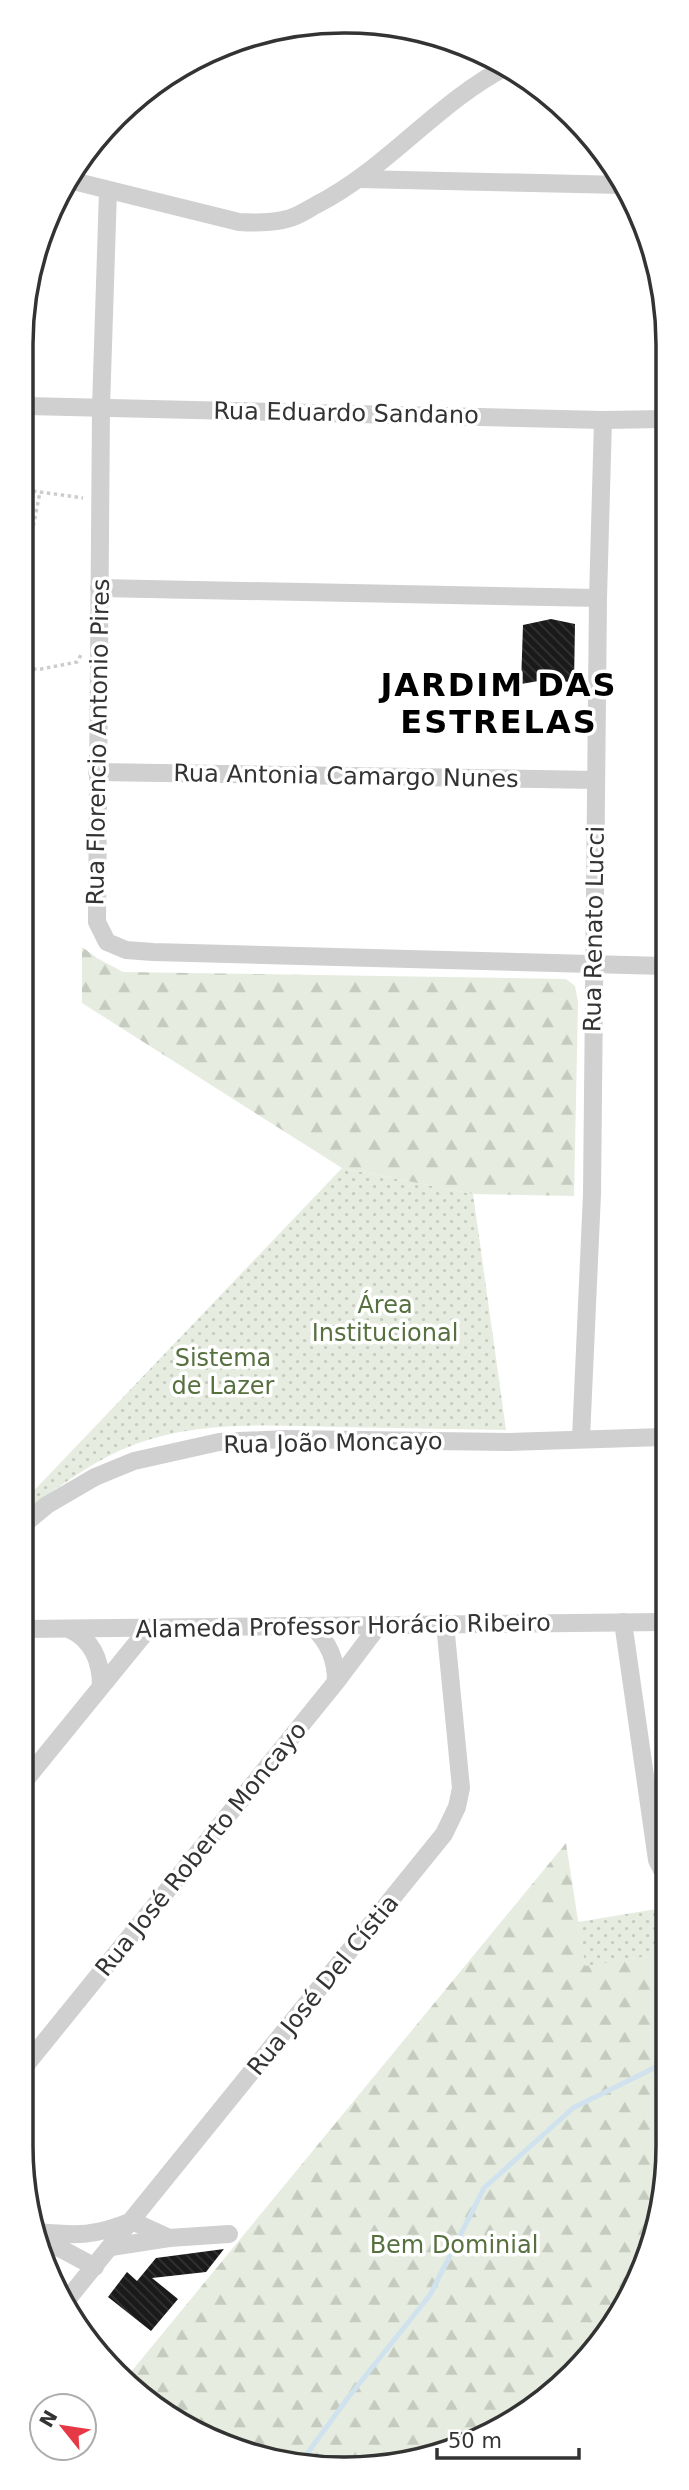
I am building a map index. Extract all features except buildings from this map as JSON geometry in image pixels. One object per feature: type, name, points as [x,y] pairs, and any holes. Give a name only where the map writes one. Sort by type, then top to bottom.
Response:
[{"type":"street","points":[[79,183],[239,222],[262,223],[290,219],[360,179],[436,113],[495,72]]},
{"type":"street","points":[[360,179],[611,185]]},
{"type":"street","name":"Rua Florencio Antonio Pires","points":[[108,191],[101,407],[97,772],[97,922],[107,942],[126,950],[656,965]]},
{"type":"street","name":"Rua Eduardo Sandano","points":[[33,406],[656,419]]},
{"type":"street","name":"Rua Renato Lucci","points":[[581,1438],[592,1194],[597,598],[603,420]]},
{"type":"street","points":[[99,588],[597,598]]},
{"type":"street","name":"Rua Antonia Camargo Nunes","points":[[97,772],[596,780]]},
{"type":"street","name":"Rua João Moncayo","points":[[33,1517],[47,1505],[95,1477],[134,1461],[219,1442],[286,1439],[508,1442],[656,1437]]},
{"type":"street","points":[[623,1622],[656,1853]]},
{"type":"street","name":"Alameda Professor Horácio Ribeiro","points":[[33,1629],[656,1622]]},
{"type":"street","name":"Rua José Del Cístia","points":[[71,2295],[444,1834],[457,1807],[461,1787],[444,1624]]},
{"type":"street","name":"Rua José Roberto Moncayo","points":[[33,2056],[337,1682],[379,1625]]},
{"type":"street","points":[[312,1626],[324,1638],[332,1653],[337,1682]]},
{"type":"street","points":[[33,1770],[149,1628]]},
{"type":"street","points":[[68,1629],[82,1636],[89,1644],[101,1672],[101,1686]]},
{"type":"street","points":[[152,2196],[155,2218],[169,2238]]},
{"type":"street","points":[[46,2234],[90,2235],[132,2221],[169,2238]]},
{"type":"street","points":[[111,2247],[169,2238],[229,2234]]},
{"type":"street","points":[[48,2239],[95,2267]]},
{"type":"path","points":[[33,491],[85,498]]},
{"type":"path","points":[[33,528],[40,492]]},
{"type":"path","points":[[33,669],[77,662],[81,655],[82,642]]},
{"type":"green space","points":[[82,947],[123,972],[566,979],[575,986],[578,1002],[574,1196],[473,1194],[342,1168],[82,1003]]},
{"type":"green space","name":"Área Institucional","points":[[342,1168],[473,1194],[506,1430],[254,1425],[200,1429],[173,1433],[121,1450],[95,1463],[33,1506],[33,1492]]},
{"type":"green space","name":"Bem Dominial","points":[[566,1843],[585,1966],[656,1955],[656,2146],[650,2206],[639,2246],[624,2283],[579,2351],[550,2380],[482,2425],[445,2440],[405,2451],[344,2457],[284,2451],[225,2433],[189,2415],[131,2372]]},
{"type":"green space","points":[[656,1909],[656,1955],[585,1967],[578,1922]]},
{"type":"waterway","points":[[307,2454],[430,2295],[484,2188],[573,2108],[656,2067]]},
{"type":"district","name":"JARDIM DAS ESTRELAS","points":[[499,704]]},
{"type":"park label","name":"Sistema de Lazer","points":[[223,1372]]}]
